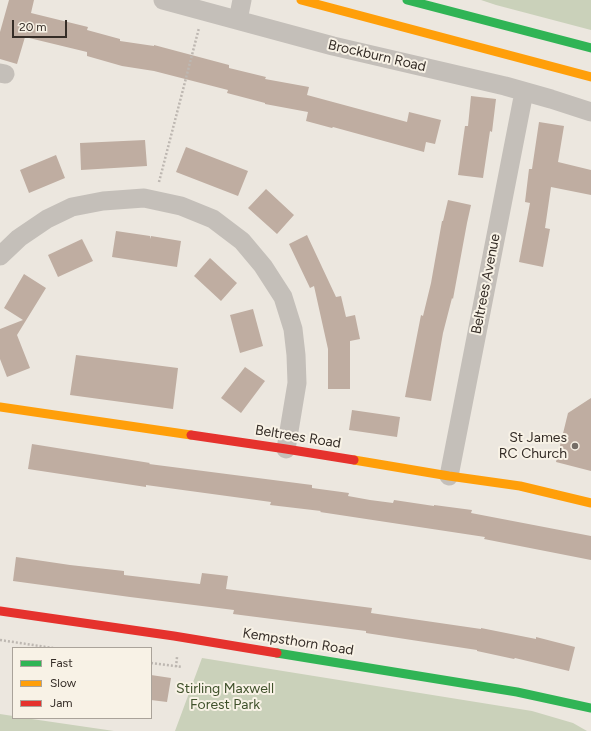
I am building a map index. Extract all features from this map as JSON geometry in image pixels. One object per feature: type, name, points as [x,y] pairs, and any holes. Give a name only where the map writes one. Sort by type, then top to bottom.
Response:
[{"type":"street","name":"Brockburn Road","points":[[163,0],[333,46],[498,84],[591,112]]},
{"type":"street","points":[[238,20],[242,0]]},
{"type":"street","points":[[301,0],[591,77]]},
{"type":"street","points":[[407,0],[591,48]]},
{"type":"street","name":"Beltrees Avenue","points":[[449,476],[524,92]]},
{"type":"street","points":[[0,256],[19,238],[47,219],[72,207],[103,201],[144,198],[182,206],[213,219],[242,241],[263,266],[282,297],[293,328],[297,383],[286,449]]},
{"type":"street","name":"Beltrees Road","points":[[0,407],[286,449],[449,476],[520,486],[591,503]]},
{"type":"street","name":"Kempsthorn Road","points":[[0,611],[198,640],[517,692],[591,708]]},
{"type":"path","points":[[154,200],[203,11]]},
{"type":"path","points":[[0,640],[47,647]]},
{"type":"path","points":[[152,663],[182,667]]},
{"type":"green space","points":[[481,0],[591,0],[591,30],[496,5]]},
{"type":"green space","name":"Stirling Maxwell Forest Park","points":[[202,658],[532,711],[573,723],[587,731],[175,731]]},
{"type":"green space","points":[[0,714],[12,716],[12,719],[32,719],[114,731],[0,731]]},
{"type":"building","points":[[9,0],[34,0],[31,13],[88,27],[87,30],[120,39],[120,41],[154,45],[229,65],[229,68],[266,77],[265,79],[309,87],[307,95],[407,122],[409,112],[441,120],[435,144],[426,142],[424,152],[333,127],[332,128],[306,121],[308,112],[265,104],[227,93],[228,90],[154,71],[122,66],[87,56],[87,52],[25,37],[17,64],[0,59],[0,32]]},
{"type":"building","points":[[471,96],[496,99],[492,132],[490,131],[483,178],[458,175],[465,126],[468,126]]},
{"type":"building","points":[[539,122],[564,126],[558,162],[591,170],[591,195],[551,187],[545,228],[550,229],[543,267],[519,262],[530,203],[525,202],[529,169],[532,169]]},
{"type":"building","points":[[145,140],[147,166],[81,170],[80,143]]},
{"type":"building","points":[[186,147],[248,171],[238,196],[176,172]]},
{"type":"building","points":[[56,155],[65,178],[29,193],[20,170]]},
{"type":"building","points":[[266,189],[294,215],[277,234],[248,208]]},
{"type":"building","points":[[448,200],[471,205],[453,299],[452,298],[443,333],[431,401],[405,397],[421,315],[423,316],[431,283],[442,221]]},
{"type":"building","points":[[116,231],[150,236],[150,239],[151,236],[181,241],[177,267],[112,257]]},
{"type":"building","points":[[307,235],[336,297],[341,296],[346,317],[355,315],[360,339],[350,341],[350,389],[328,389],[328,349],[314,286],[310,288],[289,244]]},
{"type":"building","points":[[82,239],[93,261],[58,277],[48,255]]},
{"type":"building","points":[[210,258],[237,283],[221,301],[194,276]]},
{"type":"building","points":[[24,274],[46,288],[17,335],[30,368],[7,377],[0,359],[0,329],[23,320],[4,308]]},
{"type":"building","points":[[253,309],[263,346],[240,353],[230,315]]},
{"type":"building","points":[[76,355],[178,368],[173,409],[70,395]]},
{"type":"building","points":[[245,367],[265,381],[241,413],[221,398]]},
{"type":"building","name":"St James RC Church","points":[[591,398],[591,471],[556,462],[568,413]]},
{"type":"building","points":[[352,410],[400,417],[397,437],[349,430]]},
{"type":"building","points":[[32,444],[150,463],[149,464],[312,485],[312,488],[349,493],[348,496],[370,500],[393,503],[394,500],[472,510],[471,513],[591,536],[591,560],[484,539],[485,537],[320,512],[321,511],[270,505],[271,502],[146,485],[146,487],[28,469]]},
{"type":"building","points":[[16,557],[124,571],[124,575],[200,584],[202,573],[228,576],[226,589],[372,608],[371,613],[481,628],[536,639],[536,637],[575,647],[569,671],[477,650],[366,633],[366,631],[233,614],[234,610],[13,581]]},
{"type":"building","points":[[152,675],[171,678],[167,702],[152,700]]},
{"type":"traffic: fast","points":[[407,0],[591,48]]},
{"type":"traffic: fast","points":[[277,653],[517,692],[591,708]]},
{"type":"traffic: slow","points":[[301,0],[591,77]]},
{"type":"traffic: slow","points":[[0,407],[191,435]]},
{"type":"traffic: slow","points":[[354,460],[520,486],[591,503]]},
{"type":"traffic: jam","points":[[191,435],[354,460]]},
{"type":"traffic: jam","points":[[0,611],[174,636],[277,653]]},
{"type":"place","name":"St James RC Church","points":[[575,446]]}]
